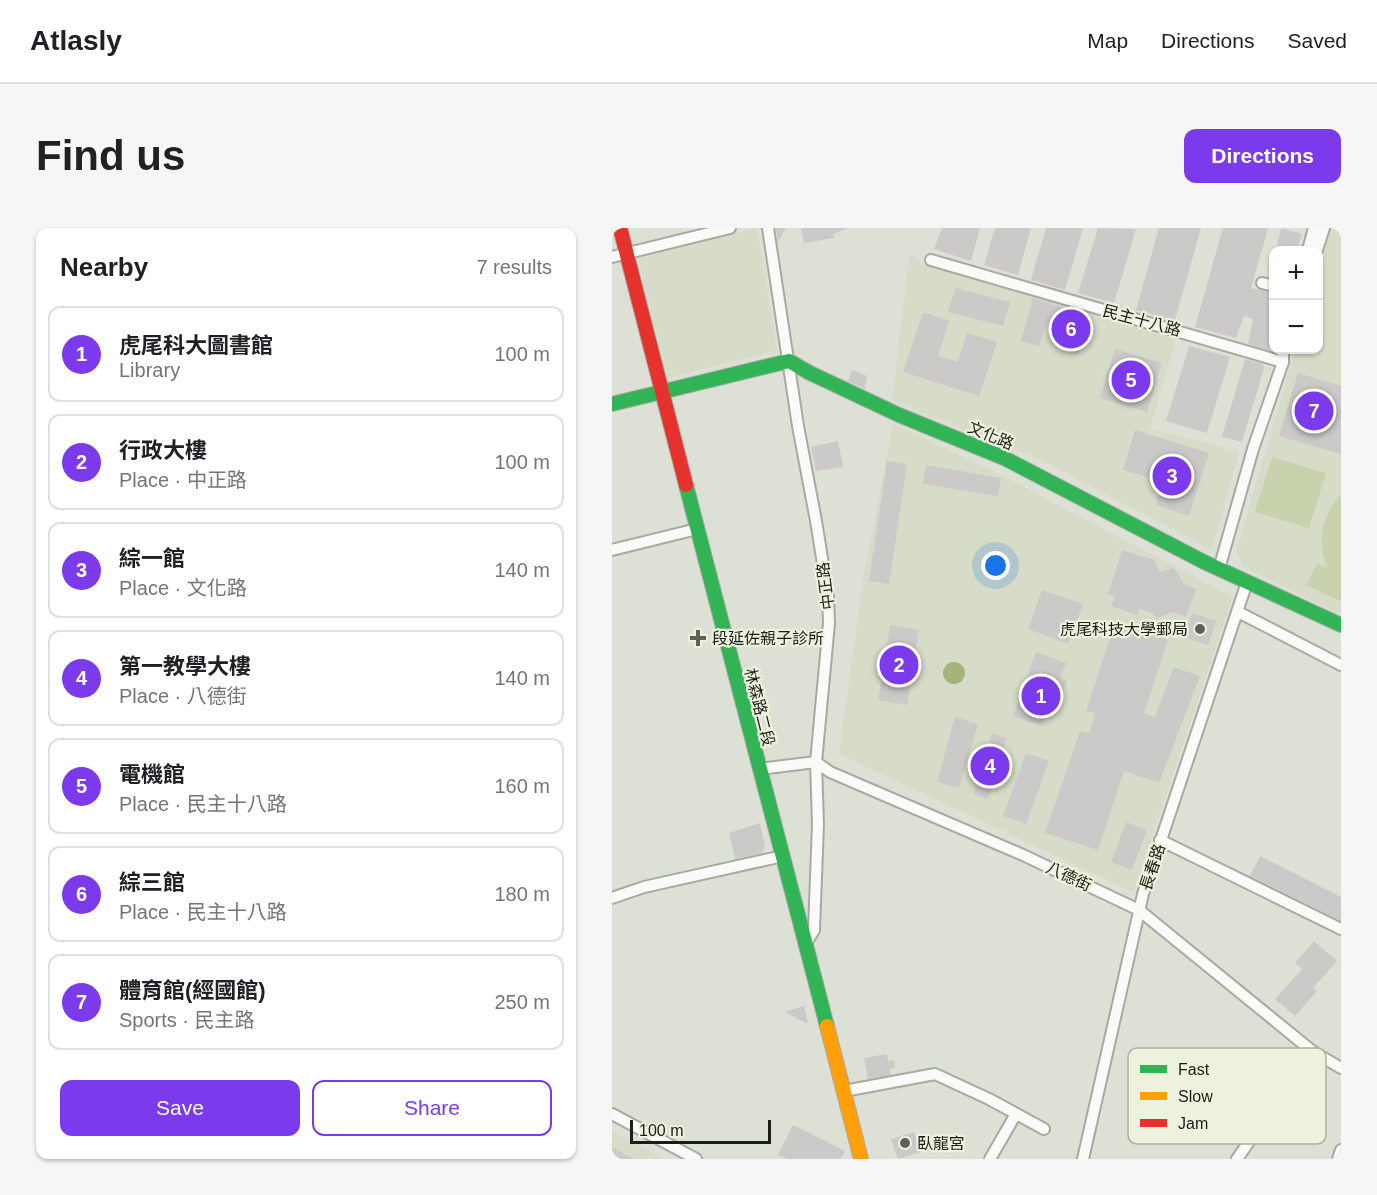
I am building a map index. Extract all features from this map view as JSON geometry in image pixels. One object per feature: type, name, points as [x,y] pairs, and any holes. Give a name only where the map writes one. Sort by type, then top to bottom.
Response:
[{"type":"main road","name":"林森路二段","points":[[620,228],[861,1159]]},
{"type":"main road","points":[[612,404],[789,361]]},
{"type":"main road","name":"文化路","points":[[789,361],[810,374],[899,415],[1004,458],[1219,569],[1341,625]]},
{"type":"street","points":[[612,257],[730,228]]},
{"type":"street","name":"中正路","points":[[768,228],[828,596],[829,623],[816,762],[818,824],[814,930],[805,945]]},
{"type":"street","points":[[1309,246],[1314,228]]},
{"type":"street","points":[[1318,246],[1323,228]]},
{"type":"street","name":"民主十八路","points":[[930,260],[1283,362]]},
{"type":"street","points":[[1282,354],[1283,362]]},
{"type":"street","points":[[1219,569],[1253,449],[1286,354]]},
{"type":"street","points":[[612,550],[697,530]]},
{"type":"street","name":"長春路","points":[[1083,1159],[1139,910],[1160,840],[1247,582]]},
{"type":"street","points":[[1238,612],[1341,665]]},
{"type":"street","points":[[759,769],[816,762]]},
{"type":"street","name":"八德街","points":[[816,762],[830,772],[1023,855],[1139,910],[1307,1048]]},
{"type":"street","points":[[1160,840],[1341,929]]},
{"type":"street","points":[[612,898],[644,887],[783,856]]},
{"type":"street","name":"八德街","points":[[1326,1060],[1341,1068]]},
{"type":"street","points":[[844,1091],[935,1074],[989,1099],[1044,1129]]},
{"type":"street","points":[[612,1114],[696,1159]]},
{"type":"street","points":[[990,1159],[1016,1114]]},
{"type":"street","points":[[1236,1159],[1246,1144]]},
{"type":"street","points":[[1338,1159],[1341,1150]]},
{"type":"shaded area","points":[[757,228],[777,350],[668,378],[638,259]]},
{"type":"shaded area","points":[[1330,228],[1341,228],[1341,615],[1245,568],[1236,553],[1294,354],[1323,354],[1323,253]]},
{"type":"shaded area","points":[[910,253],[921,263],[1176,339],[1150,428],[1239,452],[1212,550],[1045,462],[892,401]]},
{"type":"shaded area","points":[[893,424],[1005,477],[1233,597],[1133,892],[839,754],[864,574]]},
{"type":"shaded area","points":[[1272,457],[1326,473],[1309,528],[1255,512]]},
{"type":"shaded area","points":[[1341,495],[1341,601],[1306,585],[1317,564],[1327,568],[1322,548],[1323,529],[1329,511]]},
{"type":"shaded area","points":[[954,662],[962,665],[965,673],[962,681],[954,684],[946,681],[943,673],[946,665]]},
{"type":"shaded area","points":[[612,1131],[664,1159],[612,1159]]},
{"type":"building","points":[[776,228],[786,228],[778,242]]},
{"type":"building","points":[[801,228],[847,229],[833,234],[834,238],[804,243]]},
{"type":"building","points":[[942,228],[980,228],[971,261],[934,249]]},
{"type":"building","points":[[995,228],[1031,228],[1018,275],[984,265]]},
{"type":"building","points":[[1046,228],[1083,228],[1065,290],[1031,280]]},
{"type":"building","points":[[1098,228],[1136,229],[1114,303],[1078,293]]},
{"type":"building","points":[[1159,228],[1201,228],[1175,320],[1136,310]]},
{"type":"building","points":[[1223,228],[1268,228],[1251,288],[1269,292],[1268,350],[1248,344],[1253,319],[1244,316],[1236,338],[1195,327]]},
{"type":"building","points":[[1281,228],[1302,234],[1298,246],[1277,246]]},
{"type":"building","points":[[955,288],[1010,302],[1003,326],[948,312]]},
{"type":"building","points":[[1033,298],[1061,307],[1058,316],[1070,319],[1072,311],[1090,316],[1078,355],[1062,351],[1067,332],[1046,326],[1039,346],[1021,341]]},
{"type":"building","points":[[923,312],[949,321],[938,356],[958,362],[967,333],[997,342],[979,396],[903,372]]},
{"type":"building","points":[[1189,346],[1230,357],[1207,433],[1166,421]]},
{"type":"building","points":[[1115,349],[1162,363],[1147,412],[1100,398]]},
{"type":"building","points":[[1245,359],[1262,364],[1264,368],[1242,442],[1222,437]]},
{"type":"building","points":[[852,370],[867,376],[865,389],[848,381]]},
{"type":"building","points":[[1298,373],[1341,386],[1341,454],[1279,436]]},
{"type":"building","points":[[1135,430],[1209,453],[1189,516],[1156,505],[1163,482],[1123,470]]},
{"type":"building","points":[[838,441],[843,467],[816,471],[811,447]]},
{"type":"building","points":[[887,461],[907,464],[889,584],[869,581]]},
{"type":"building","points":[[926,465],[1001,478],[998,496],[923,484]]},
{"type":"building","points":[[1122,550],[1154,560],[1160,572],[1174,568],[1184,584],[1196,589],[1186,617],[1172,612],[1157,618],[1153,613],[1139,609],[1137,615],[1111,606],[1115,596],[1108,594]]},
{"type":"building","points":[[1042,590],[1083,604],[1068,644],[1028,629]]},
{"type":"building","name":"虎尾科技大學郵局","points":[[1192,613],[1216,621],[1208,645],[1184,637]]},
{"type":"building","points":[[1115,623],[1168,640],[1144,713],[1155,717],[1174,667],[1200,676],[1159,783],[1124,771],[1098,850],[1045,833],[1080,731],[1090,733],[1095,713],[1086,711]]},
{"type":"building","points":[[890,625],[919,630],[907,705],[878,700]]},
{"type":"building","points":[[1036,652],[1066,663],[1060,678],[1067,681],[1055,713],[1048,711],[1043,726],[1013,716]]},
{"type":"building","points":[[955,717],[978,724],[959,788],[937,782]]},
{"type":"building","points":[[992,733],[1007,738],[988,799],[973,794]]},
{"type":"building","points":[[1026,753],[1049,761],[1026,824],[1003,816]]},
{"type":"building","points":[[1126,822],[1147,830],[1132,870],[1111,862]]},
{"type":"building","points":[[760,823],[765,846],[762,853],[735,859],[729,833]]},
{"type":"building","points":[[1260,856],[1341,897],[1341,921],[1250,876]]},
{"type":"building","points":[[1314,941],[1337,961],[1313,988],[1317,991],[1295,1016],[1275,999],[1302,969],[1295,963]]},
{"type":"building","points":[[804,1006],[808,1024],[784,1012]]},
{"type":"building","points":[[887,1054],[888,1061],[894,1060],[895,1068],[890,1069],[891,1075],[868,1079],[864,1058]]},
{"type":"building","points":[[793,1125],[845,1151],[841,1159],[787,1159],[778,1155]]},
{"type":"building","name":"臥龍宮","points":[[914,1132],[921,1152],[898,1159],[891,1139]]},
{"type":"building","points":[[612,1147],[634,1159],[612,1159]]},
{"type":"traffic: fast","points":[[612,404],[789,361],[899,415],[1004,458],[1204,562],[1341,625]]},
{"type":"traffic: fast","points":[[686,485],[827,1026]]},
{"type":"traffic: slow","points":[[827,1026],[861,1159]]},
{"type":"traffic: jam","points":[[620,228],[686,485]]},
{"type":"place","name":"綜三館","points":[[1071,329]]},
{"type":"place","name":"電機館","points":[[1131,380]]},
{"type":"place","name":"體育館(經國館)","points":[[1314,411]]},
{"type":"place","name":"綜一館","points":[[1172,476]]},
{"type":"place","name":"虎尾科技大學郵局","points":[[1200,629]]},
{"type":"place","name":"段延佐親子診所","points":[[698,638]]},
{"type":"place","name":"行政大樓","points":[[899,665]]},
{"type":"place","name":"虎尾科大圖書館","points":[[1041,696]]},
{"type":"place","name":"第一教學大樓","points":[[990,766]]},
{"type":"place","name":"臥龍宮","points":[[905,1143]]}]
